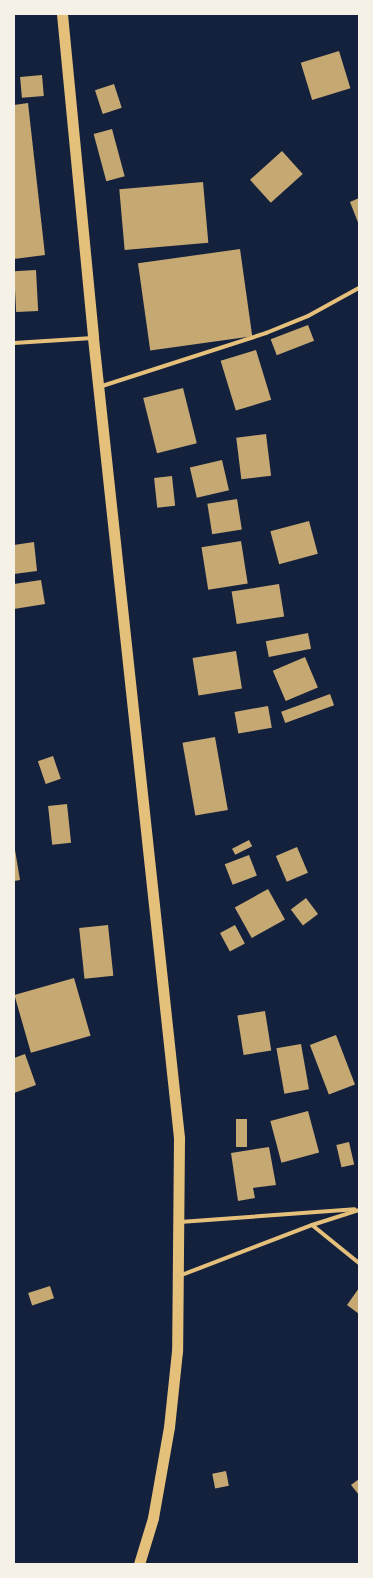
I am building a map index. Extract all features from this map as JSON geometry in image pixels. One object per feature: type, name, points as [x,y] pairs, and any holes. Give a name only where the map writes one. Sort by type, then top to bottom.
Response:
[{"type":"highway","points":[[62,14],[93,338],[179,1138],[180,1222],[177,1351],[169,1427],[153,1518],[139,1564]]},
{"type":"street","points":[[99,387],[266,333],[308,316],[359,288]]},
{"type":"street","points":[[14,343],[93,338]]},
{"type":"street","points":[[180,1222],[359,1210]]},
{"type":"street","points":[[179,1277],[312,1225],[359,1210]]},
{"type":"street","points":[[312,1225],[359,1263]]},
{"type":"building","points":[[339,51],[350,88],[312,100],[301,63]]},
{"type":"building","points":[[42,75],[44,96],[22,98],[20,77]]},
{"type":"building","points":[[114,84],[122,108],[103,114],[95,90]]},
{"type":"building","points":[[28,103],[45,255],[14,259],[14,105]]},
{"type":"building","points":[[112,129],[125,176],[106,181],[94,134]]},
{"type":"building","points":[[282,151],[303,174],[271,203],[250,180]]},
{"type":"building","points":[[203,182],[208,243],[125,250],[119,189]]},
{"type":"building","points":[[359,198],[359,225],[350,202]]},
{"type":"building","points":[[240,249],[252,336],[150,350],[138,263]]},
{"type":"building","points":[[36,270],[38,311],[16,312],[14,271]]},
{"type":"building","points":[[308,325],[314,341],[277,355],[271,339]]},
{"type":"building","points":[[256,350],[271,400],[236,411],[221,361]]},
{"type":"building","points":[[183,388],[197,443],[157,453],[143,398]]},
{"type":"building","points":[[266,434],[271,476],[241,479],[236,438]]},
{"type":"building","points":[[222,460],[229,490],[197,498],[190,467]]},
{"type":"building","points":[[172,476],[175,506],[157,508],[154,478]]},
{"type":"building","points":[[237,499],[242,530],[212,534],[207,504]]},
{"type":"building","points":[[309,521],[318,554],[279,564],[270,531]]},
{"type":"building","points":[[241,541],[248,583],[208,590],[201,547]]},
{"type":"building","points":[[34,542],[37,571],[14,574],[14,545]]},
{"type":"building","points":[[41,580],[45,604],[14,609],[14,584]]},
{"type":"building","points":[[279,584],[284,617],[237,624],[232,592]]},
{"type":"building","points":[[308,633],[311,649],[269,657],[266,641]]},
{"type":"building","points":[[236,651],[242,689],[198,695],[193,658]]},
{"type":"building","points":[[305,657],[318,687],[286,701],[273,671]]},
{"type":"building","points":[[330,694],[334,705],[285,723],[281,712]]},
{"type":"building","points":[[268,706],[272,728],[238,734],[235,712]]},
{"type":"building","points":[[215,737],[228,810],[195,816],[183,743]]},
{"type":"building","points":[[53,756],[61,779],[46,784],[38,761]]},
{"type":"building","points":[[67,804],[71,843],[52,845],[48,806]]},
{"type":"building","points":[[249,840],[252,846],[235,855],[232,849]]},
{"type":"building","points":[[14,844],[20,880],[14,881]]},
{"type":"building","points":[[297,847],[308,873],[287,882],[276,856]]},
{"type":"building","points":[[249,855],[257,876],[233,885],[225,864]]},
{"type":"building","points":[[268,889],[285,920],[252,938],[235,907]]},
{"type":"building","points":[[306,898],[318,914],[303,925],[291,909]]},
{"type":"building","points":[[108,925],[113,976],[84,979],[79,928]]},
{"type":"building","points":[[235,925],[245,944],[230,952],[220,933]]},
{"type":"building","points":[[74,978],[91,1036],[31,1053],[14,995]]},
{"type":"building","points":[[265,1011],[271,1051],[244,1055],[237,1015]]},
{"type":"building","points":[[336,1035],[355,1084],[329,1095],[310,1045]]},
{"type":"building","points":[[301,1044],[309,1089],[284,1094],[276,1048]]},
{"type":"building","points":[[25,1054],[36,1085],[14,1093],[14,1058]]},
{"type":"building","points":[[308,1111],[319,1153],[281,1163],[270,1121]]},
{"type":"building","points":[[236,1119],[247,1119],[247,1147],[236,1147]]},
{"type":"building","points":[[349,1142],[354,1164],[342,1167],[336,1145]]},
{"type":"building","points":[[269,1147],[276,1185],[253,1188],[255,1198],[238,1201],[231,1153]]},
{"type":"building","points":[[50,1286],[54,1298],[32,1305],[28,1293]]},
{"type":"building","points":[[359,1288],[359,1314],[347,1305]]},
{"type":"building","points":[[226,1471],[229,1486],[215,1488],[212,1474]]},
{"type":"building","points":[[359,1479],[359,1495],[351,1485]]}]
